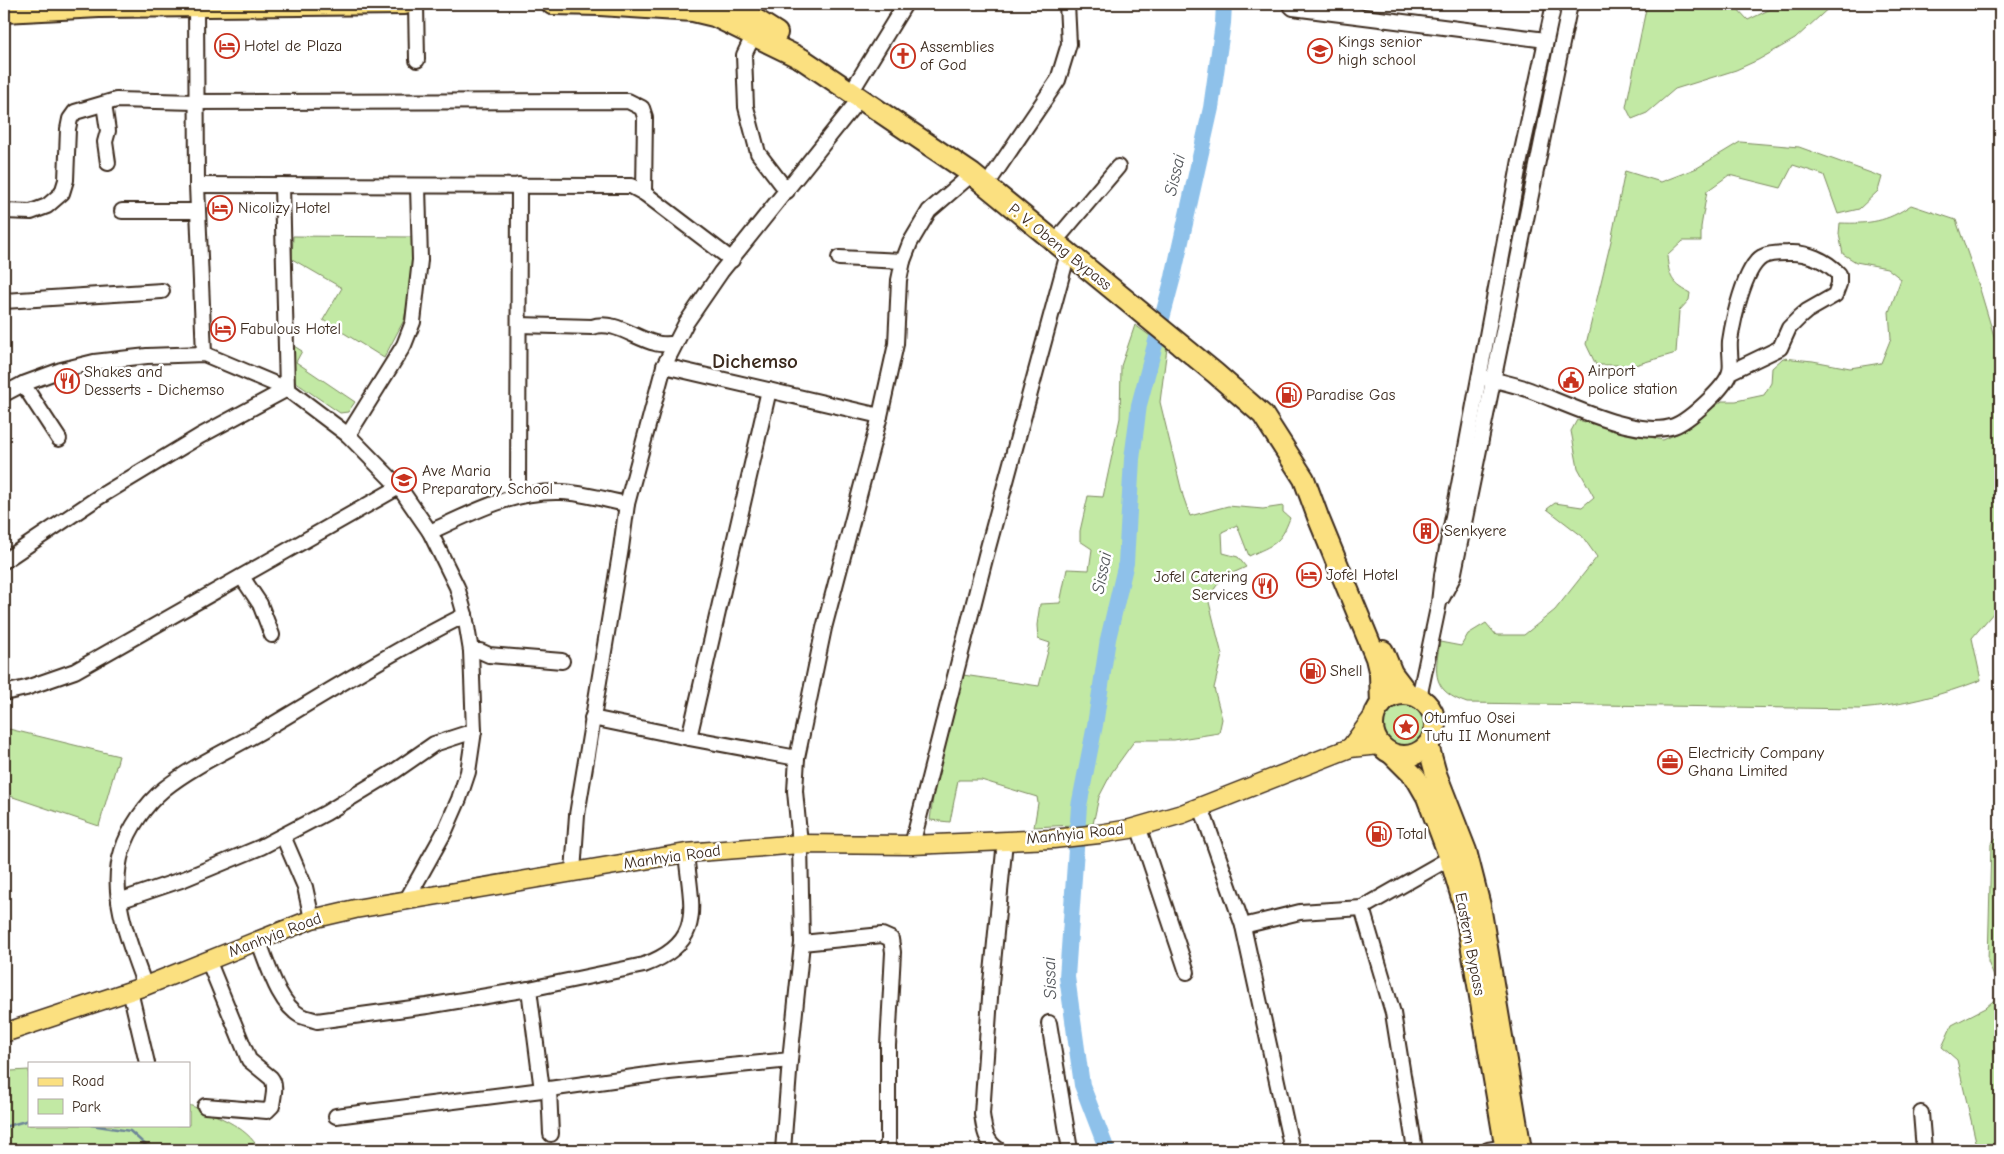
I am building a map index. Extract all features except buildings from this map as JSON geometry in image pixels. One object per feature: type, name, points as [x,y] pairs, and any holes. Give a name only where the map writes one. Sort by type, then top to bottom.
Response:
[{"type":"highway","points":[[4,12],[99,7],[196,5],[405,4]]},
{"type":"highway","name":"P. V. Obeng Bypass","points":[[552,4],[600,4],[693,11],[714,16],[802,58],[858,91]]},
{"type":"highway","name":"P. V. Obeng Bypass","points":[[727,5],[747,14],[1062,233],[1262,415],[1304,479],[1376,658],[1380,675],[1378,709]]},
{"type":"highway","name":"P. V. Obeng Bypass","points":[[983,179],[1068,253],[1160,322],[1270,409],[1313,474],[1392,673],[1414,696]]},
{"type":"highway","points":[[1396,695],[1414,696],[1426,703],[1434,715],[1435,728],[1428,745],[1418,753],[1405,756],[1386,749],[1375,736],[1373,725],[1378,709],[1396,695]]},
{"type":"highway","name":"Eastern Bypass","points":[[1428,745],[1436,774],[1466,851],[1480,906],[1505,1149]]},
{"type":"highway","name":"Eastern Bypass","points":[[1386,749],[1416,778],[1427,797],[1450,858],[1465,908],[1505,1149]]},
{"type":"main road","points":[[1350,748],[1378,709]]},
{"type":"main road","name":"Manhyia Road","points":[[5,1030],[137,989],[312,919],[355,908],[686,853],[800,844],[912,845],[1053,839],[1099,834],[1138,826],[1201,807],[1350,748],[1386,749]]},
{"type":"street","points":[[416,4],[416,60]]},
{"type":"street","points":[[573,872],[577,815],[627,504],[664,366],[686,323],[721,272],[787,191],[858,91],[905,4]]},
{"type":"street","points":[[783,1150],[802,943],[800,844],[795,791],[797,758],[824,628],[880,416],[896,344],[903,261],[910,243],[929,212],[983,179],[1058,80],[1069,44],[1067,4]]},
{"type":"street","points":[[1288,4],[1293,8],[1546,40]]},
{"type":"street","points":[[1487,378],[1520,160],[1554,4]]},
{"type":"street","points":[[1414,696],[1439,603],[1442,575],[1570,4]]},
{"type":"street","points":[[196,5],[197,185],[204,354]]},
{"type":"street","points":[[754,34],[744,56],[746,107],[758,153],[787,191]]},
{"type":"street","points":[[4,211],[30,212],[47,206],[62,193],[66,180],[70,119],[75,112],[116,100],[196,102],[628,102],[642,108],[645,117],[644,193]]},
{"type":"street","points":[[104,104],[108,132],[105,142],[108,163]]},
{"type":"street","points":[[1062,233],[1118,167]]},
{"type":"street","points":[[197,185],[631,186],[644,193],[732,260]]},
{"type":"street","points":[[282,185],[287,389]]},
{"type":"street","points":[[348,434],[404,345],[413,322],[420,260],[418,186]]},
{"type":"street","points":[[518,495],[519,186]]},
{"type":"street","points":[[122,210],[198,210]]},
{"type":"street","points":[[1487,378],[1520,387],[1631,426],[1655,428],[1675,426],[1689,417],[1718,391],[1730,372],[1780,348],[1789,328],[1807,310],[1836,295],[1840,284],[1839,274],[1830,265],[1813,257],[1794,252],[1762,257],[1747,277],[1734,320],[1730,340],[1730,372]]},
{"type":"street","points":[[912,845],[986,555],[1068,253]]},
{"type":"street","points":[[839,258],[903,261]]},
{"type":"street","points":[[4,302],[162,291]]},
{"type":"street","points":[[519,325],[592,327],[609,325],[656,344],[675,344]]},
{"type":"street","points":[[4,392],[61,370],[94,362],[147,356],[204,354],[287,389],[348,434],[399,487],[430,532],[457,587],[465,615],[471,651],[474,732],[468,772],[459,799],[445,831],[406,901]]},
{"type":"street","points":[[664,366],[880,416]]},
{"type":"street","points":[[23,384],[59,439]]},
{"type":"street","points":[[4,561],[98,497],[200,436],[287,389]]},
{"type":"street","points":[[689,738],[769,390]]},
{"type":"street","points":[[4,693],[26,688],[75,671],[399,487]]},
{"type":"street","points":[[430,532],[485,506],[518,495],[562,492],[627,504]]},
{"type":"street","points":[[242,577],[260,604],[272,635]]},
{"type":"street","points":[[147,1062],[137,989],[123,924],[118,870],[121,851],[128,834],[139,817],[163,790],[196,767],[267,728],[414,640],[465,615]]},
{"type":"street","points":[[471,651],[480,651],[489,655],[562,660]]},
{"type":"street","points":[[592,718],[797,758]]},
{"type":"street","points":[[120,901],[184,879],[261,847],[326,814],[434,744],[474,732]]},
{"type":"street","points":[[1201,807],[1243,926],[1292,1150]]},
{"type":"street","points":[[1138,826],[1187,972]]},
{"type":"street","points":[[283,836],[305,886],[312,919]]},
{"type":"street","points":[[999,1150],[994,1147],[984,1134],[982,1114],[991,984],[1005,840]]},
{"type":"street","points":[[258,940],[282,998],[300,1016],[317,1021],[427,1006],[529,989],[644,966],[660,959],[675,948],[687,934],[691,922],[686,853]]},
{"type":"street","points":[[1243,926],[1300,912],[1362,908],[1450,858]]},
{"type":"street","points":[[1362,908],[1393,1014],[1415,1150]]},
{"type":"street","points":[[802,943],[882,935],[891,939],[893,952],[888,1046],[888,1142],[885,1150]]},
{"type":"street","points":[[205,1106],[267,1110],[272,1106],[274,1087],[274,1081],[249,1060],[208,960]]},
{"type":"street","points":[[529,989],[546,1090],[551,1134]]},
{"type":"street","points":[[1049,1023],[1070,1150]]},
{"type":"street","points":[[336,1116],[546,1090],[669,1072],[790,1060]]},
{"type":"street","points":[[1921,1112],[1924,1150]]},
{"type":"green space","points":[[1647,4],[1733,4],[1748,20],[1781,4],[1833,4],[1795,39],[1736,70],[1675,89],[1647,113],[1632,119],[1626,107]]},
{"type":"green space","points":[[1740,142],[1799,147],[1882,177],[1878,191],[1859,209],[1838,214],[1824,175],[1793,165],[1781,188],[1729,175],[1707,191],[1701,227],[1701,241],[1683,241],[1667,256],[1672,278],[1679,286],[1690,293],[1689,300],[1679,311],[1676,353],[1635,365],[1596,365],[1586,344],[1611,241],[1625,171],[1661,182],[1697,168]]},
{"type":"green space","points":[[1911,205],[1956,220],[1979,286],[2000,356],[2000,605],[1972,638],[1981,680],[1921,699],[1859,709],[1467,703],[1447,693],[1441,687],[1438,680],[1437,663],[1440,642],[1461,646],[1468,634],[1486,623],[1496,635],[1524,635],[1555,610],[1597,557],[1582,536],[1547,509],[1555,503],[1582,507],[1594,497],[1578,468],[1571,431],[1577,420],[1663,440],[1683,431],[1722,401],[1736,401],[1764,395],[1771,383],[1772,368],[1783,358],[1850,368],[1881,363],[1891,338],[1889,312],[1901,279],[1887,268],[1856,262],[1843,254],[1839,234],[1840,223],[1877,221],[1894,215]]},
{"type":"green space","points":[[293,236],[412,237],[413,277],[404,320],[384,358],[323,320],[342,288],[292,259]]},
{"type":"green space","points":[[1135,325],[1167,348],[1160,402],[1183,496],[1190,516],[1228,506],[1263,509],[1283,506],[1283,512],[1290,518],[1283,534],[1275,543],[1249,556],[1237,525],[1222,532],[1223,553],[1238,557],[1246,567],[1222,578],[1208,598],[1222,655],[1214,688],[1222,719],[1219,733],[1174,740],[1135,740],[1112,772],[1099,797],[1093,824],[1034,827],[1038,803],[1037,797],[981,780],[958,780],[950,822],[930,820],[937,768],[951,725],[963,675],[1039,686],[1050,643],[1038,639],[1037,625],[1040,604],[1060,603],[1067,569],[1089,570],[1092,549],[1080,541],[1080,531],[1088,496],[1103,497],[1120,418],[1121,366]]},
{"type":"green space","points":[[289,343],[302,351],[296,362],[355,402],[348,412],[340,413],[292,380]]},
{"type":"green space","points":[[1401,701],[1410,703],[1418,708],[1423,716],[1425,725],[1423,734],[1418,742],[1410,747],[1401,749],[1392,747],[1384,742],[1379,734],[1377,725],[1379,716],[1384,708],[1392,703]]},
{"type":"green space","points":[[9,729],[119,756],[99,826],[4,794],[4,741]]},
{"type":"green space","points":[[2000,833],[2000,991],[1988,962],[1991,844]]},
{"type":"green space","points":[[2000,995],[2000,1150],[1978,1150],[1957,1060],[1942,1047],[1952,1025],[1985,1008]]},
{"type":"green space","points":[[28,1070],[28,1126],[190,1126],[190,1105],[229,1122],[247,1134],[259,1150],[4,1150],[4,1074],[11,1071]]},
{"type":"waterway","name":"Sissai","points":[[1107,1150],[1082,1085],[1067,977],[1079,806],[1095,725],[1108,639],[1126,563],[1132,459],[1139,405],[1173,277],[1211,108],[1224,4]]},
{"type":"waterway","points":[[4,1127],[28,1120]]},
{"type":"waterway","points":[[98,1126],[130,1131],[151,1150]]},
{"type":"place","name":"Hotel de Plaza","points":[[227,46]]},
{"type":"place","name":"Kings senior high school","points":[[1320,51]]},
{"type":"place","name":"Assemblies of God","points":[[903,56]]},
{"type":"place","name":"Nicolizy Hotel","points":[[220,208]]},
{"type":"place","name":"Fabulous Hotel","points":[[223,329]]},
{"type":"place","name":"Airport police station","points":[[1571,380]]},
{"type":"place","name":"Shakes and Desserts - Dichemso","points":[[67,381]]},
{"type":"place","name":"Paradise Gas","points":[[1289,395]]},
{"type":"place","name":"Ave Maria Preparatory School","points":[[404,480]]},
{"type":"place","name":"Senkyere","points":[[1426,531]]},
{"type":"place","name":"Jofel Hotel","points":[[1309,575]]},
{"type":"place","name":"Jofel Catering Services","points":[[1265,586]]},
{"type":"place","name":"Shell","points":[[1313,671]]},
{"type":"place","name":"Otumfuo Osei Tutu II Monument","points":[[1406,727]]},
{"type":"place","name":"Electricity Company Ghana Limited","points":[[1670,762]]},
{"type":"place","name":"Total","points":[[1379,834]]},
{"type":"district","name":"Dichemso","points":[[755,361]]}]
